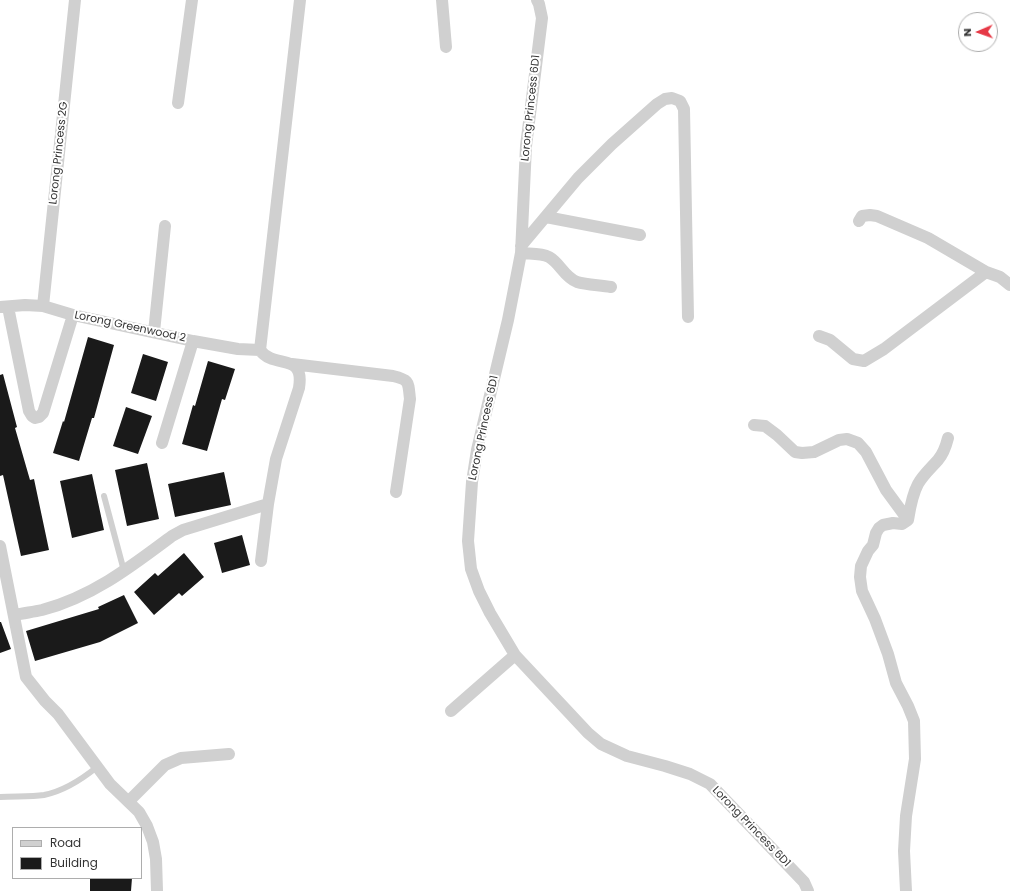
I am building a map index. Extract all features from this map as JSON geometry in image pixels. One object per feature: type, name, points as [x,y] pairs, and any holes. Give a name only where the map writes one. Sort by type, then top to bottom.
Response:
[{"type":"street","name":"Lorong Princess 2G","points":[[42,306],[75,0]]},
{"type":"street","points":[[178,103],[192,0]]},
{"type":"street","points":[[300,0],[260,350],[263,355],[292,364],[404,378],[408,384],[410,399],[396,492]]},
{"type":"street","points":[[442,0],[446,47]]},
{"type":"street","name":"Lorong Princess 6D1","points":[[537,0],[542,18],[526,146],[521,249],[508,320],[477,450],[472,482],[468,541],[471,569],[479,591],[490,613],[515,655],[588,733],[601,744],[627,756],[690,774],[710,784],[804,882],[808,891]]},
{"type":"street","points":[[611,287],[577,282],[568,277],[556,262],[548,257],[521,249],[578,178],[612,144],[657,104],[665,99],[672,98],[680,102],[684,109],[688,317]]},
{"type":"street","points":[[859,221],[862,216],[877,216],[928,238],[986,272],[1000,277],[1010,286]]},
{"type":"street","points":[[546,217],[640,235]]},
{"type":"street","points":[[154,332],[165,226]]},
{"type":"street","points":[[819,336],[830,340],[854,359],[864,361],[884,348],[986,272]]},
{"type":"street","name":"Lorong Greenwood 2","points":[[4,307],[25,305],[42,306],[73,315],[193,341],[238,349],[260,350]]},
{"type":"street","points":[[4,307],[30,411],[32,416],[35,418],[39,417],[43,413],[73,315]]},
{"type":"street","points":[[162,443],[193,341]]},
{"type":"street","points":[[261,561],[268,504],[276,459],[299,388],[301,376],[298,369],[292,364]]},
{"type":"street","points":[[754,424],[765,426],[795,452],[814,452],[839,440],[847,439],[858,443],[866,452],[886,490],[908,520]]},
{"type":"street","points":[[906,891],[904,851],[906,816],[914,758],[914,721],[896,683],[888,654],[875,619],[862,591],[860,577],[861,566],[868,551],[873,545],[876,532],[879,528],[883,525],[893,523],[902,524],[908,520],[911,503],[918,484],[928,470],[938,460],[944,450],[948,438]]},
{"type":"street","points":[[15,615],[42,610],[74,598],[106,583],[172,536],[183,530],[268,504]]},
{"type":"street","points":[[0,546],[15,615],[26,678],[58,714],[110,784],[139,812],[147,826],[153,842],[157,875],[157,891]]},
{"type":"street","points":[[451,711],[515,655]]},
{"type":"street","points":[[129,801],[165,765],[181,758],[229,754]]},
{"type":"lane","points":[[104,496],[124,571]]},
{"type":"lane","points":[[0,797],[44,795],[60,790],[85,777],[96,767]]},
{"type":"building","points":[[88,337],[114,345],[94,418],[92,418],[79,461],[53,453],[63,421],[64,422]]},
{"type":"building","points":[[143,354],[168,362],[156,401],[131,393]]},
{"type":"building","points":[[208,361],[235,369],[225,400],[222,399],[207,451],[182,444]]},
{"type":"building","points":[[3,374],[17,427],[15,428],[30,480],[34,479],[49,550],[21,556],[3,475],[0,476],[0,375]]},
{"type":"building","points":[[126,407],[152,416],[138,454],[113,446]]},
{"type":"building","points":[[147,463],[159,519],[127,526],[115,470]]},
{"type":"building","points":[[224,472],[231,505],[175,517],[168,484]]},
{"type":"building","points":[[92,474],[104,530],[72,538],[60,481]]},
{"type":"building","points":[[242,535],[250,565],[222,573],[214,543]]},
{"type":"building","points":[[184,553],[204,577],[182,596],[179,593],[154,615],[134,592],[155,573],[158,576]]},
{"type":"building","points":[[124,595],[138,623],[100,642],[35,661],[26,631],[99,609],[98,607]]},
{"type":"building","points":[[0,622],[11,649],[0,653]]},
{"type":"building","points":[[90,879],[132,879],[131,891],[90,891]]}]
